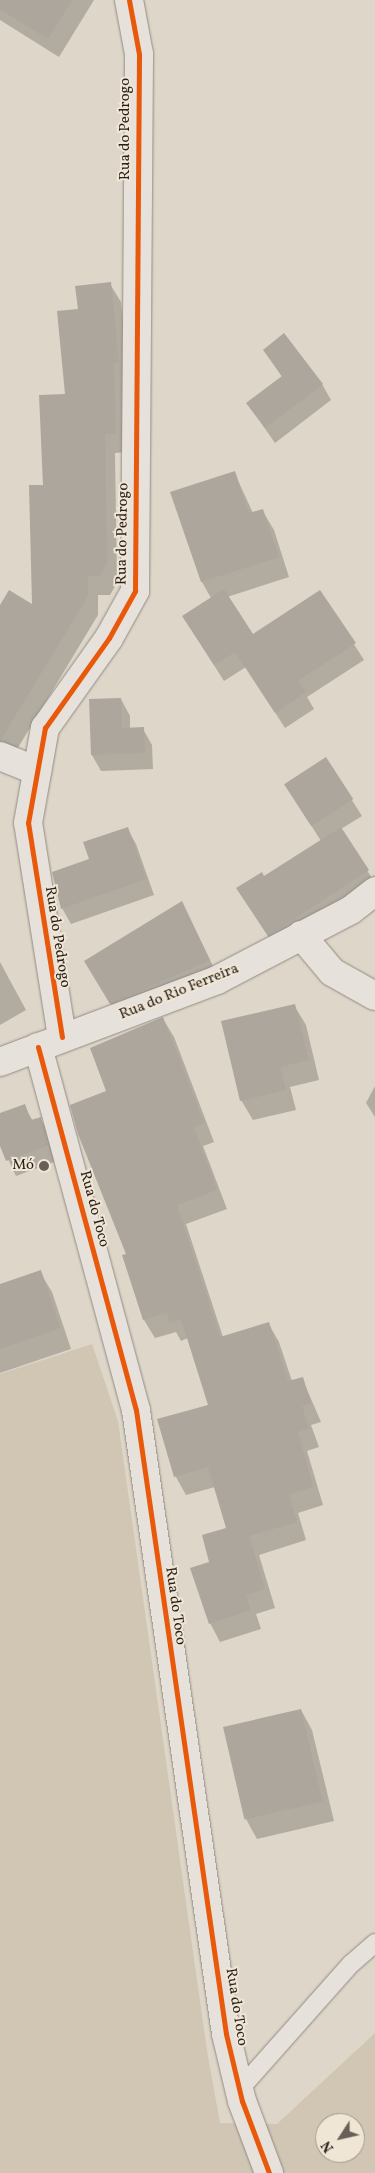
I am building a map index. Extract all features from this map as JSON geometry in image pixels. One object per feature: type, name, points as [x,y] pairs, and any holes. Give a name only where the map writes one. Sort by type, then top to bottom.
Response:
[{"type":"street","name":"Rua do Pedrogo","points":[[50,1042],[49,974],[28,823],[45,728],[108,638],[135,591],[139,54],[129,0]]},
{"type":"street","points":[[0,756],[38,771]]},
{"type":"street","name":"Rua do Rio Ferreira","points":[[0,1062],[217,980],[351,910],[375,891]]},
{"type":"street","points":[[302,936],[332,972],[375,996]]},
{"type":"street","name":"Rua do Toco","points":[[50,1042],[136,1410],[226,2034],[239,2090],[269,2173]]},
{"type":"lane","points":[[239,2090],[351,1964],[375,1943]]},
{"type":"shaded area","points":[[92,1344],[118,1421],[207,2051],[220,2123],[277,2124],[375,2033],[375,2173],[0,2173],[0,1374]]},
{"type":"building","points":[[0,0],[72,0],[48,39],[0,9]]},
{"type":"building","points":[[111,282],[119,363],[114,363],[116,434],[105,434],[107,563],[100,576],[88,576],[88,596],[0,741],[0,605],[9,590],[32,604],[29,485],[43,485],[39,395],[65,394],[57,311],[78,309],[75,286]]},
{"type":"building","points":[[284,333],[323,384],[265,428],[246,403],[282,376],[263,350]]},
{"type":"building","points":[[235,471],[249,513],[263,509],[279,557],[201,582],[170,492]]},
{"type":"building","points":[[224,589],[253,634],[320,590],[356,643],[298,681],[306,692],[275,713],[235,652],[214,665],[182,616]]},
{"type":"building","points":[[121,698],[122,728],[144,727],[145,753],[91,755],[89,699]]},
{"type":"building","points":[[326,757],[353,799],[311,826],[284,784]]},
{"type":"building","points":[[128,827],[146,879],[61,909],[52,872],[89,859],[83,842]]},
{"type":"building","points":[[341,827],[369,870],[268,936],[236,888],[262,872],[264,876]]},
{"type":"building","points":[[182,901],[210,960],[110,1004],[84,961]]},
{"type":"building","points":[[295,1004],[309,1060],[280,1067],[286,1090],[240,1101],[221,1021]]},
{"type":"building","points":[[163,1017],[204,1123],[194,1127],[217,1190],[177,1205],[220,1337],[269,1322],[288,1381],[303,1377],[311,1403],[302,1406],[309,1429],[298,1432],[313,1487],[289,1494],[297,1522],[249,1536],[265,1589],[246,1595],[251,1610],[209,1624],[190,1568],[209,1562],[202,1535],[226,1528],[208,1467],[174,1477],[157,1419],[208,1405],[181,1319],[169,1323],[167,1313],[143,1320],[122,1255],[126,1254],[78,1134],[70,1105],[106,1091],[90,1048]]},
{"type":"building","points":[[25,1104],[31,1120],[41,1117],[48,1145],[6,1161],[0,1146],[0,1113]]},
{"type":"building","points":[[41,1270],[60,1328],[0,1349],[0,1284]]},
{"type":"building","points":[[301,1709],[322,1802],[244,1820],[223,1727]]},
{"type":"cycle path","points":[[62,1037],[28,823],[45,728],[109,638],[135,591],[139,54],[129,0]]},
{"type":"cycle path","points":[[38,1047],[136,1410],[226,2034],[242,2101],[269,2173]]},
{"type":"place","name":"Mó","points":[[44,1166]]}]
